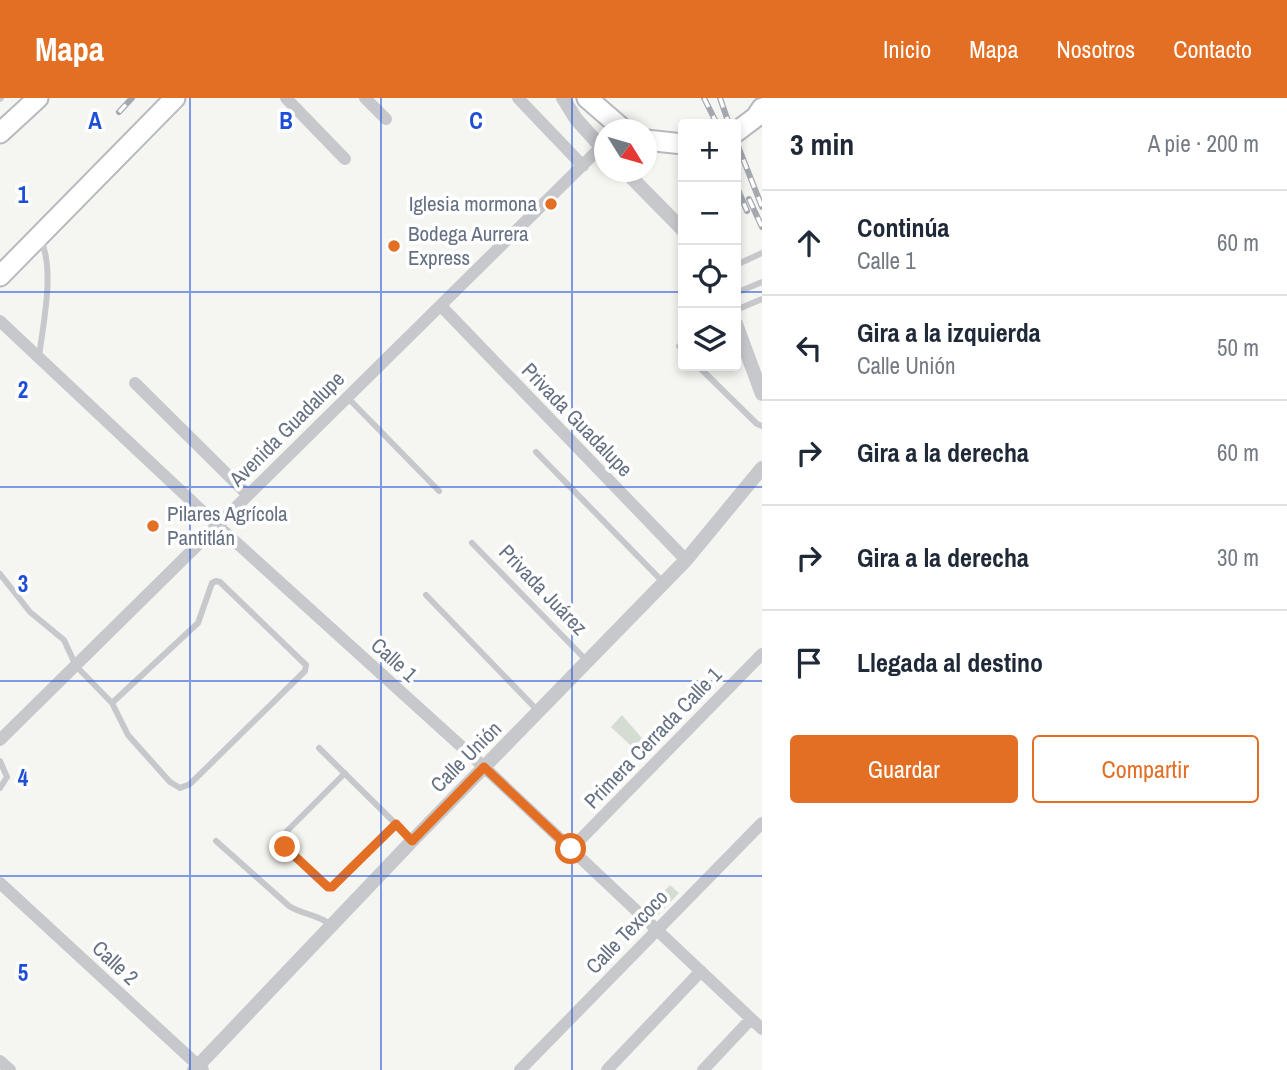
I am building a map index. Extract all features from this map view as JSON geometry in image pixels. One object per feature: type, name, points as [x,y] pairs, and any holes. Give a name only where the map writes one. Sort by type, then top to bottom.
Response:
[{"type":"main road","points":[[0,133],[38,98]]},
{"type":"main road","points":[[0,275],[175,98]]},
{"type":"main road","points":[[587,98],[611,119]]},
{"type":"main road","points":[[741,128],[756,117],[762,108]]},
{"type":"main road","points":[[657,141],[678,143]]},
{"type":"street","points":[[286,98],[345,159]]},
{"type":"street","points":[[365,98],[386,119]]},
{"type":"street","points":[[518,98],[583,166]]},
{"type":"street","points":[[563,98],[576,119],[594,138]]},
{"type":"street","name":"Avenida Guadalupe","points":[[0,740],[594,156]]},
{"type":"street","points":[[636,182],[678,225]]},
{"type":"street","name":"Privada Guadalupe","points":[[441,306],[686,561]]},
{"type":"street","name":"Calle 1","points":[[0,321],[217,525],[484,767],[762,1029]]},
{"type":"street","points":[[741,337],[762,394]]},
{"type":"street","points":[[135,383],[247,495]]},
{"type":"street","name":"Calle Unión","points":[[199,1068],[412,841],[686,561],[762,468]]},
{"type":"street","name":"Primera Cerrada Calle 1","points":[[571,849],[762,654]]},
{"type":"street","name":"Calle Texcoco","points":[[520,1070],[655,929],[762,823]]},
{"type":"street","name":"Calle 2","points":[[0,883],[199,1068]]},
{"type":"street","points":[[607,1070],[701,971]]},
{"type":"street","points":[[703,1070],[751,1019]]},
{"type":"street","points":[[0,1061],[10,1070]]},
{"type":"lane","points":[[38,359],[47,291],[45,248],[39,235]]},
{"type":"lane","points":[[741,263],[762,253]]},
{"type":"lane","points":[[741,291],[762,282]]},
{"type":"lane","points":[[741,308],[761,302]]},
{"type":"lane","points":[[703,371],[762,426]]},
{"type":"lane","points":[[346,397],[439,491]]},
{"type":"lane","points":[[536,452],[664,584]]},
{"type":"lane","name":"Privada Juárez","points":[[472,543],[588,662]]},
{"type":"lane","points":[[0,574],[30,612],[64,640],[76,666],[112,703],[128,735],[170,782],[180,788],[190,784],[305,671],[306,665],[216,581],[212,583],[198,623],[112,703]]},
{"type":"lane","points":[[426,595],[539,712]]},
{"type":"lane","points":[[319,748],[412,841]]},
{"type":"lane","points":[[0,761],[7,777],[0,788]]},
{"type":"lane","points":[[345,773],[287,831],[283,839],[285,847],[328,887],[332,887],[396,824]]},
{"type":"lane","points":[[216,841],[289,906],[319,916],[333,926]]},
{"type":"shaded area","points":[[622,715],[653,751],[645,759],[611,727]]},
{"type":"shaded area","points":[[670,885],[679,893],[658,915],[649,906]]},
{"type":"railway","points":[[119,112],[132,98]]},
{"type":"railway","points":[[704,98],[714,119]]},
{"type":"railway","points":[[720,98],[727,119]]},
{"type":"railway","points":[[741,154],[762,207]]},
{"type":"railway","points":[[741,197],[747,211]]},
{"type":"railway","points":[[749,199],[762,227]]},
{"type":"place","name":"Iglesia mormona","points":[[551,204]]},
{"type":"place","name":"Bodega Aurrera Express","points":[[394,246]]},
{"type":"place","name":"Pilares Agrícola Pantitlán","points":[[153,526]]},
{"type":"route","points":[[285,847],[328,887],[332,887],[396,824],[412,841],[484,767],[571,849]]}]
